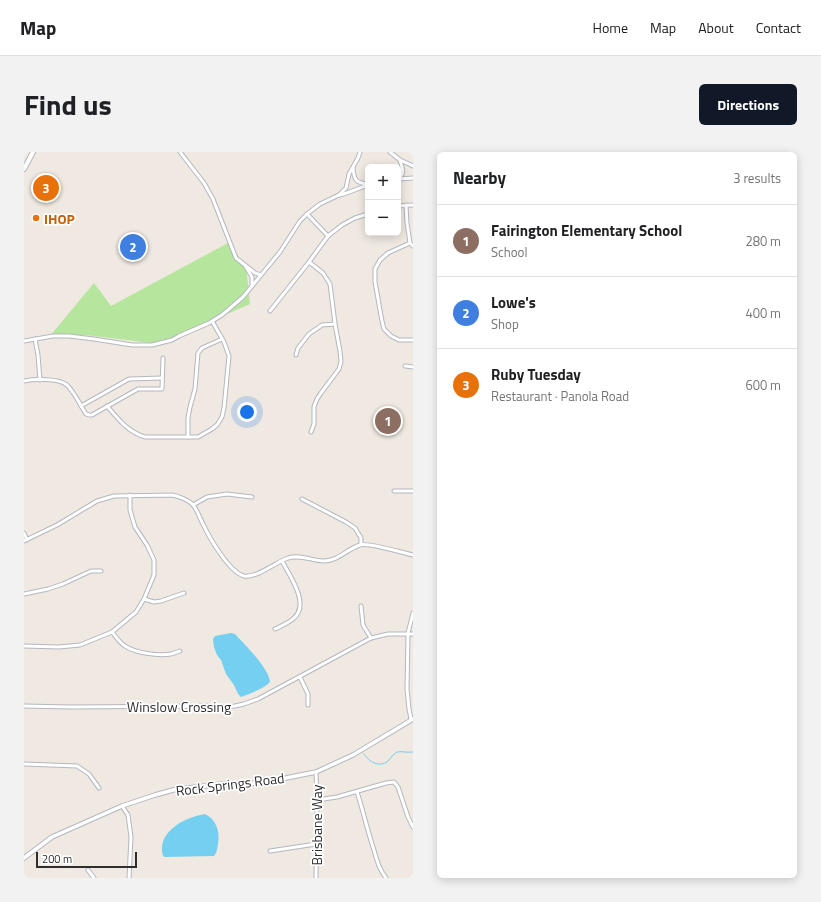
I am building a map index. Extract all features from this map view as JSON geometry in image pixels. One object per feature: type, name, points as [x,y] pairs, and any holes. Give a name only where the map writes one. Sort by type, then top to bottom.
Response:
[{"type":"main road","points":[[24,169],[33,152]]},
{"type":"street","points":[[180,152],[204,183],[213,200],[236,258],[255,273],[261,275]]},
{"type":"street","points":[[339,195],[346,188],[350,174],[360,152]]},
{"type":"street","points":[[390,152],[400,160],[413,166]]},
{"type":"street","points":[[400,160],[403,172],[401,176]]},
{"type":"street","points":[[353,168],[354,178],[365,184]]},
{"type":"street","points":[[401,179],[413,178]]},
{"type":"street","points":[[24,341],[53,336],[69,336],[132,345],[152,345],[172,340],[222,315],[243,297],[280,252],[300,221],[307,214],[320,204],[339,195],[365,186]]},
{"type":"street","points":[[406,205],[410,243],[413,246]]},
{"type":"street","points":[[401,206],[413,205]]},
{"type":"street","points":[[307,214],[328,236]]},
{"type":"street","points":[[270,311],[310,262],[328,236],[342,225],[365,215]]},
{"type":"street","points":[[410,243],[388,253],[380,260],[375,269],[375,282],[384,329],[391,336],[399,340],[413,340]]},
{"type":"street","points":[[310,262],[323,273],[330,284],[340,351],[339,369],[317,399],[314,407],[314,424],[311,432]]},
{"type":"street","points":[[244,264],[252,277],[252,286]]},
{"type":"street","points":[[107,406],[116,418],[128,429],[145,437],[198,437],[217,425],[222,417],[224,408],[229,356],[212,321]]},
{"type":"street","points":[[296,355],[298,348],[309,334],[322,325],[335,324]]},
{"type":"street","points":[[35,339],[40,380]]},
{"type":"street","points":[[188,437],[188,418],[195,390],[198,353],[202,348],[222,339]]},
{"type":"street","points":[[24,382],[30,380],[40,380],[56,381],[66,384],[86,414],[92,415],[138,389],[162,389],[163,358]]},
{"type":"street","points":[[405,366],[413,367]]},
{"type":"street","points":[[81,406],[129,379],[162,378]]},
{"type":"street","points":[[394,491],[413,491]]},
{"type":"street","points":[[24,534],[25,540],[57,525],[97,500],[114,496],[172,494],[193,505],[208,535],[217,548],[232,568],[244,576],[257,574],[289,558],[298,557],[325,561],[334,559],[361,544],[413,555]]},
{"type":"street","points":[[193,505],[207,497],[227,494],[252,497]]},
{"type":"street","points":[[24,646],[59,647],[80,645],[112,632],[136,612],[144,599],[154,575],[154,560],[147,545],[135,527],[130,510],[130,495]]},
{"type":"street","points":[[302,499],[355,528],[361,538],[361,544]]},
{"type":"street","points":[[275,629],[294,619],[299,613],[301,607],[298,593],[282,561]]},
{"type":"street","points":[[24,594],[48,589],[91,571],[101,570]]},
{"type":"street","points":[[144,599],[154,602],[161,601],[184,593]]},
{"type":"street","points":[[361,606],[363,625],[370,638]]},
{"type":"street","points":[[412,719],[409,709],[407,689],[408,634],[413,613]]},
{"type":"street","points":[[112,632],[124,646],[142,653],[171,654],[180,651]]},
{"type":"street","name":"Winslow Crossing","points":[[24,706],[235,706],[258,699],[370,638],[388,634],[413,634]]},
{"type":"street","points":[[300,677],[308,694],[308,705]]},
{"type":"street","name":"Rock Springs Road","points":[[24,858],[52,837],[122,806],[173,790],[223,784],[261,783],[316,772],[352,755],[412,719]]},
{"type":"street","points":[[24,764],[77,766],[89,774],[99,788]]},
{"type":"street","name":"Brisbane Way","points":[[316,772],[316,878]]},
{"type":"street","points":[[317,800],[337,797],[394,782],[398,787],[413,827]]},
{"type":"street","points":[[356,792],[361,804],[380,869],[386,878]]},
{"type":"street","points":[[122,806],[128,815],[131,838],[129,878]]},
{"type":"street","points":[[270,851],[316,844]]},
{"type":"street","points":[[88,870],[94,878]]},
{"type":"green space","points":[[228,243],[246,266],[250,304],[159,344],[86,335],[50,336],[94,283],[111,306]]},
{"type":"water","points":[[231,633],[235,634],[256,657],[266,670],[270,682],[260,689],[241,697],[226,674],[214,647],[213,639],[215,636]]},
{"type":"water","points":[[205,814],[215,823],[218,831],[218,844],[214,856],[163,856],[162,847],[164,840],[174,827],[189,818]]},
{"type":"waterway","points":[[364,754],[371,762],[381,764],[388,761],[397,752],[413,752]]},
{"type":"place","name":"Ruby Tuesday","points":[[46,188]]},
{"type":"place","name":"IHOP","points":[[36,218]]},
{"type":"place","name":"Lowe's","points":[[133,247]]},
{"type":"place","name":"Fairington Elementary School","points":[[388,421]]}]
